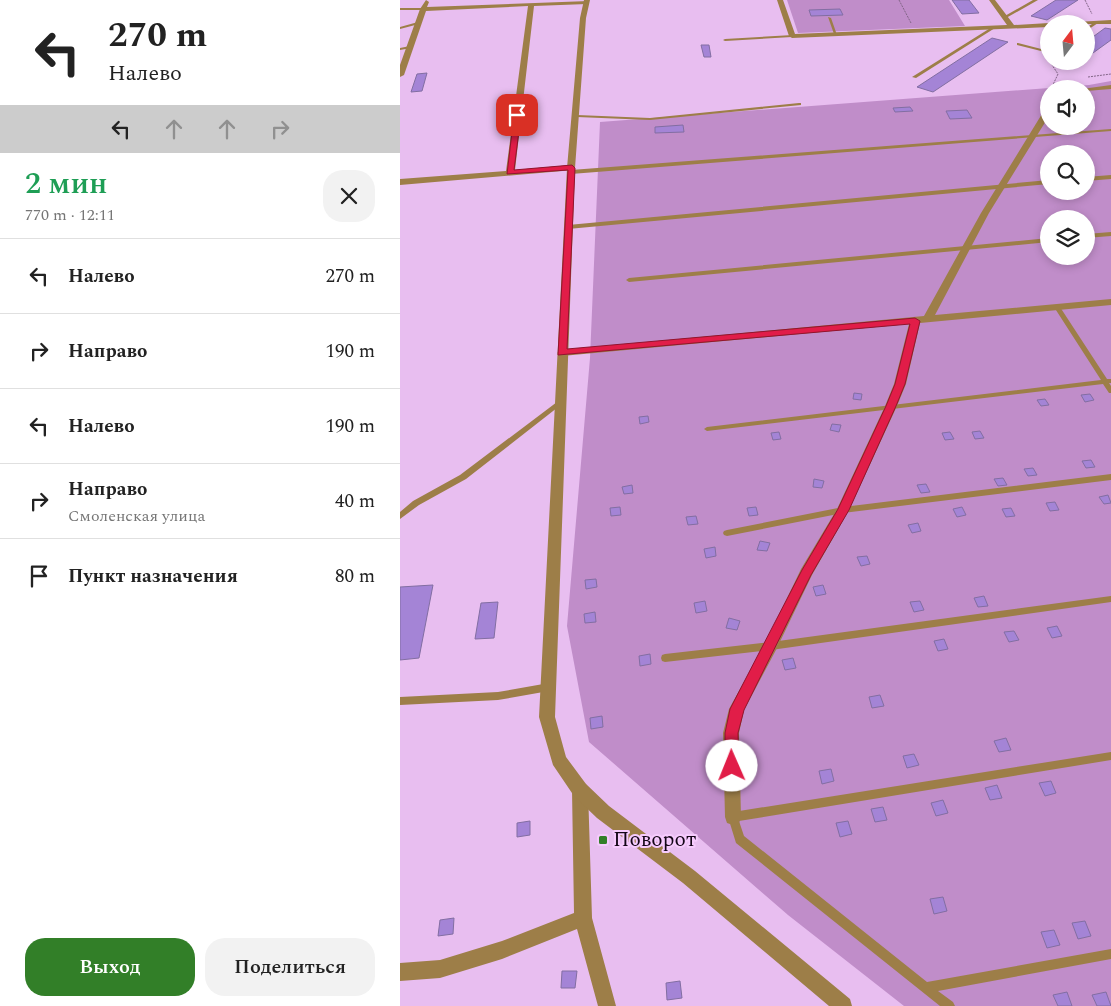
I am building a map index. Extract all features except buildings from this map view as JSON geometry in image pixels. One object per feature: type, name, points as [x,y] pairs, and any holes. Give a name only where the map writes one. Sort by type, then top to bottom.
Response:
[{"type":"street","points":[[400,74],[426,0]]},
{"type":"street","points":[[780,0],[792,36],[1040,25]]},
{"type":"street","points":[[992,0],[1012,27]]},
{"type":"street","points":[[423,8],[587,1],[583,18],[577,116],[571,170],[559,404],[547,716],[559,760],[580,790],[603,812],[689,877],[843,1006]]},
{"type":"street","points":[[510,173],[531,4]]},
{"type":"street","points":[[1096,23],[1111,22]]},
{"type":"street","points":[[1095,88],[1111,87]]},
{"type":"street","points":[[733,817],[732,733],[737,709],[771,646],[806,573],[843,510],[891,406],[921,320],[1040,123]]},
{"type":"street","points":[[400,182],[571,170]]},
{"type":"street","points":[[562,353],[1111,302]]},
{"type":"street","points":[[580,790],[583,918],[607,1006]]},
{"type":"street","points":[[400,972],[448,966],[502,950],[583,918]]},
{"type":"lane","points":[[1005,17],[1036,0]]},
{"type":"lane","points":[[400,9],[423,8]]},
{"type":"lane","points":[[829,18],[836,34]]},
{"type":"lane","points":[[400,28],[418,23]]},
{"type":"lane","points":[[914,77],[993,28]]},
{"type":"lane","points":[[725,40],[792,36]]},
{"type":"lane","points":[[1018,44],[1040,50]]},
{"type":"lane","points":[[400,48],[410,47]]},
{"type":"lane","points":[[577,116],[650,119],[799,104]]},
{"type":"lane","points":[[571,170],[1111,130]]},
{"type":"lane","points":[[1095,178],[1111,177]]},
{"type":"lane","points":[[568,227],[1040,183]]},
{"type":"lane","points":[[1095,235],[1111,234]]},
{"type":"lane","points":[[629,280],[1040,241]]},
{"type":"lane","points":[[1057,307],[1108,381],[1111,391]]},
{"type":"lane","points":[[707,428],[1108,381]]},
{"type":"lane","points":[[400,516],[416,503],[462,477],[559,404]]},
{"type":"lane","points":[[727,533],[843,510],[1111,477]]},
{"type":"lane","points":[[665,658],[771,646],[1111,598]]},
{"type":"lane","points":[[400,701],[498,696],[549,687]]},
{"type":"lane","points":[[949,1006],[740,839],[733,817],[1111,756]]},
{"type":"lane","points":[[925,988],[1111,954]]},
{"type":"path","points":[[899,0],[915,31]]},
{"type":"path","points":[[1085,0],[1096,23]]},
{"type":"path","points":[[1088,77],[1111,74]]},
{"type":"shaded area","points":[[787,0],[949,0],[965,26],[798,33]]},
{"type":"shaded area","points":[[1111,81],[1111,1006],[904,1006],[788,915],[589,742],[567,626],[590,358],[600,122],[1040,89],[1040,135],[1095,135],[1095,84]]},
{"type":"place","name":"Поворот","points":[[603,840]]},
{"type":"route","points":[[517,115],[510,173],[572,168],[562,353],[915,321],[900,384],[891,406],[843,510],[806,573],[771,646],[737,709],[732,733],[732,766]]}]
